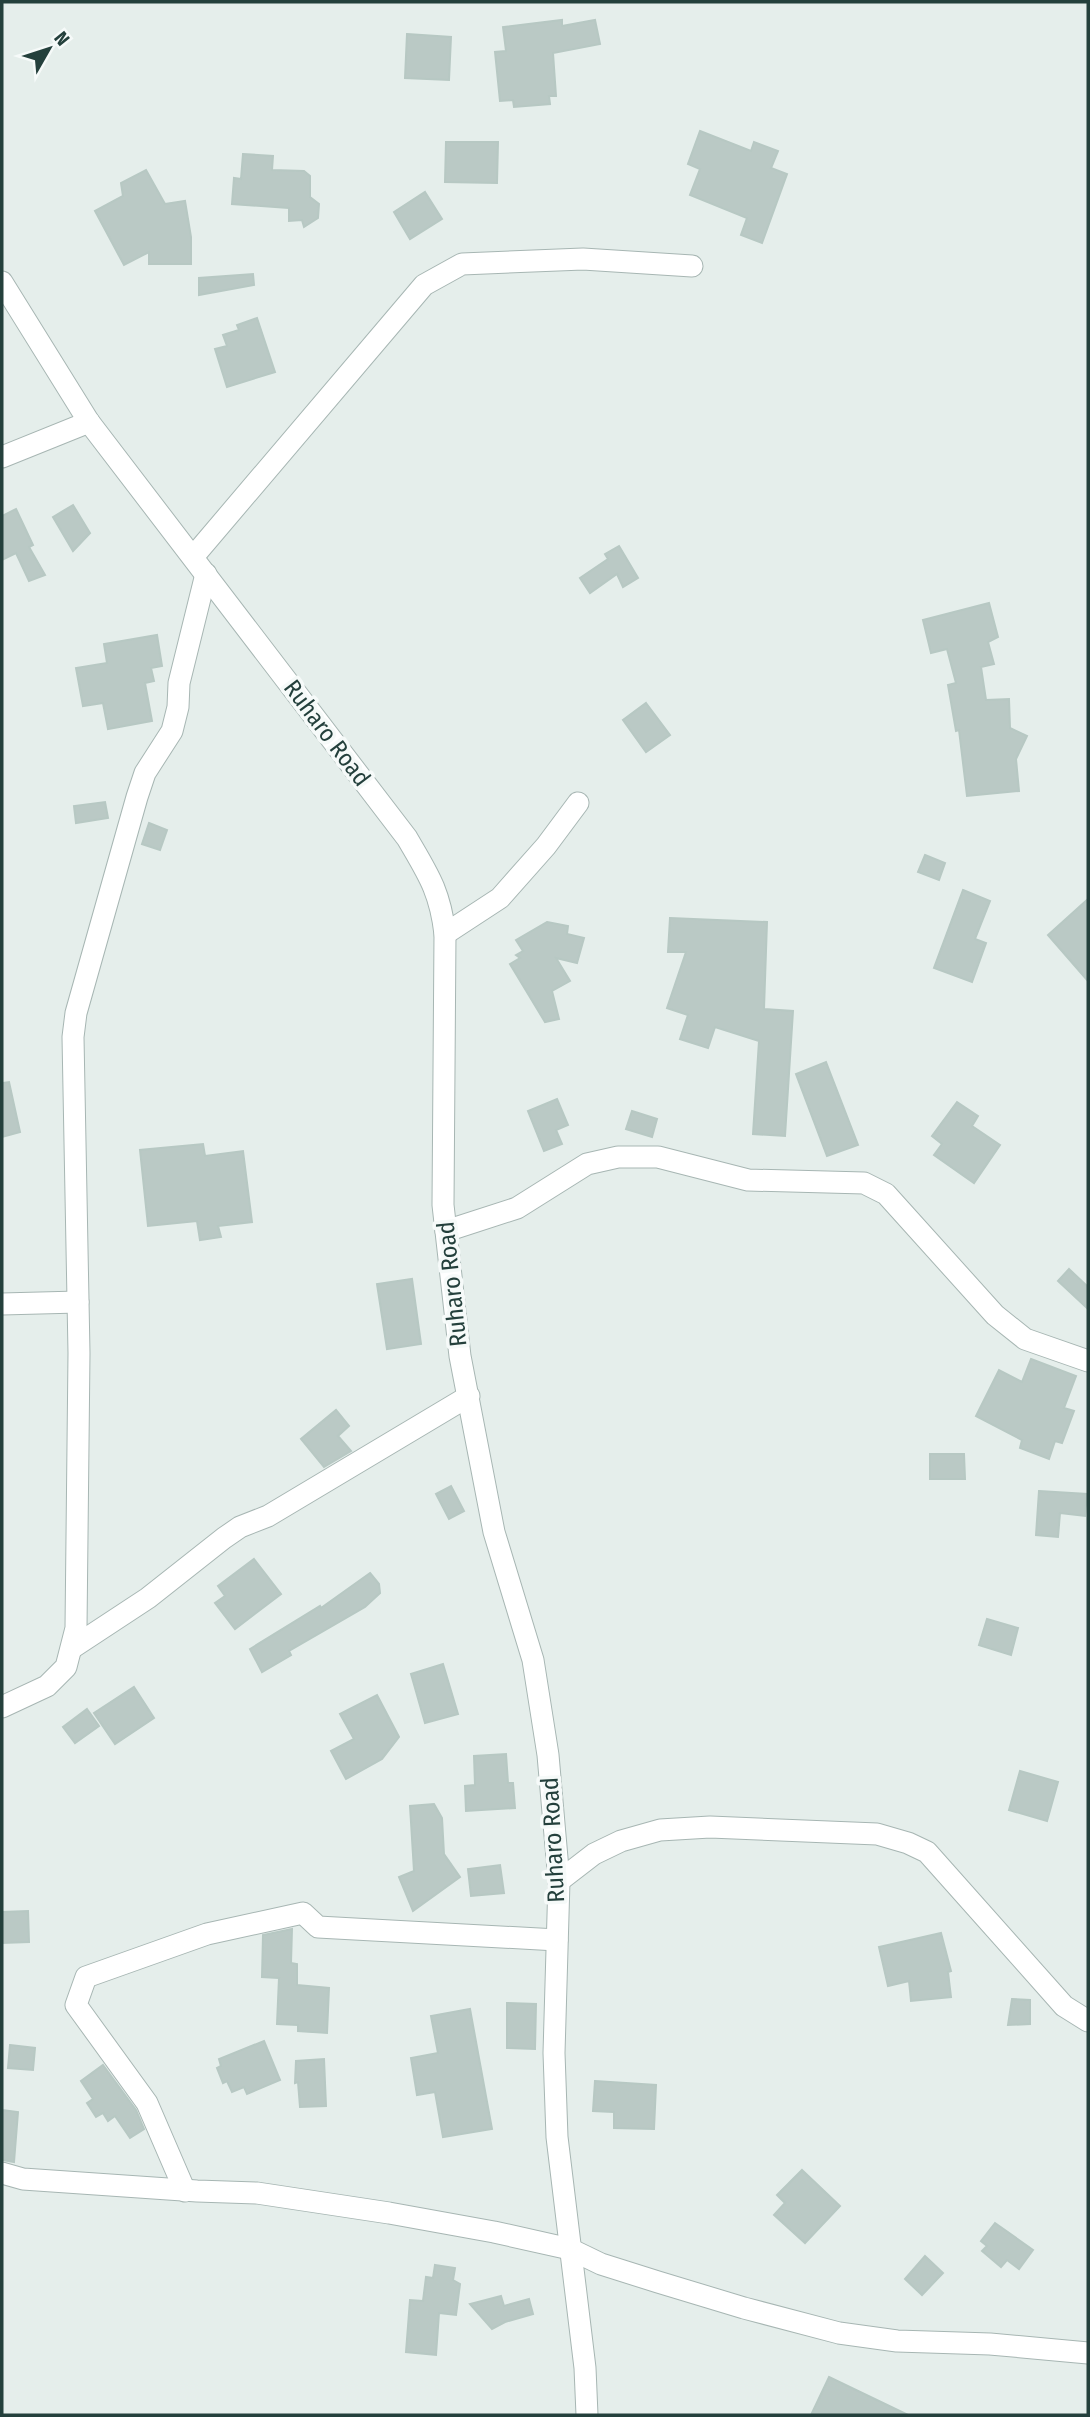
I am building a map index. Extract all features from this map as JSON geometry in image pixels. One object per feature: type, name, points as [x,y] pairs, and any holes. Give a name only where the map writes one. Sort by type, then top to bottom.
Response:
[{"type":"street","points":[[193,557],[424,285],[442,274],[462,264],[583,259],[692,266]]},
{"type":"street","name":"Ruharo Road","points":[[2,282],[89,422],[407,838],[433,883],[442,906],[445,933],[443,1205],[460,1356],[494,1532],[533,1660],[548,1755],[559,1881],[554,2053],[557,2137],[585,2368],[587,2415]]},
{"type":"street","points":[[2,457],[89,422]]},
{"type":"street","points":[[2,1707],[47,1686],[66,1667],[76,1628],[78,1303],[74,1024],[145,773],[172,732],[180,683],[206,575]]},
{"type":"street","points":[[445,933],[500,898],[546,846],[578,803]]},
{"type":"street","points":[[446,1231],[517,1208],[587,1164],[618,1157],[658,1157],[748,1180],[864,1183],[886,1194],[995,1315],[1026,1339],[1088,1361]]},
{"type":"street","points":[[2,1304],[78,1303]]},
{"type":"street","points":[[72,1648],[148,1598],[240,1527],[268,1516],[469,1396]]},
{"type":"street","points":[[559,1881],[594,1854],[621,1841],[660,1829],[710,1827],[877,1834],[928,1852],[1056,1998],[1088,2021]]},
{"type":"street","points":[[185,2191],[147,2103],[76,2005],[86,1977],[207,1934],[303,1913],[318,1927],[557,1940]]},
{"type":"street","points":[[2,2173],[23,2179],[185,2191],[257,2193],[494,2232],[570,2249],[633,2275],[839,2333],[897,2341],[990,2344],[1088,2353]]},
{"type":"building","points":[[562,20],[562,26],[595,20],[600,44],[553,53],[556,96],[549,96],[550,104],[514,107],[513,100],[500,101],[495,52],[506,51],[503,27]]},
{"type":"building","points":[[407,34],[451,37],[449,80],[405,78]]},
{"type":"building","points":[[700,131],[751,151],[754,142],[778,151],[771,168],[787,174],[762,243],[741,235],[747,218],[690,195],[700,169],[688,164]]},
{"type":"building","points":[[446,142],[498,142],[497,183],[445,182]]},
{"type":"building","points":[[243,154],[273,156],[272,170],[304,171],[310,176],[310,197],[319,204],[318,218],[304,227],[302,220],[289,221],[289,208],[232,204],[234,178],[241,179]]},
{"type":"building","points":[[146,170],[165,204],[185,201],[191,237],[191,264],[149,264],[149,252],[124,265],[95,211],[123,196],[121,183]]},
{"type":"building","points":[[425,192],[442,219],[410,239],[394,212]]},
{"type":"building","points":[[253,274],[254,285],[199,295],[199,278]]},
{"type":"building","points":[[257,318],[275,372],[227,387],[215,349],[227,346],[223,335],[239,330],[237,325]]},
{"type":"building","points":[[73,505],[90,533],[73,551],[53,517]]},
{"type":"building","points":[[16,509],[33,545],[29,547],[45,575],[29,581],[16,553],[2,560],[2,516]]},
{"type":"building","points":[[619,546],[638,578],[623,587],[617,574],[590,593],[580,578],[608,559],[605,554]]},
{"type":"building","points":[[989,603],[998,637],[988,642],[994,664],[981,667],[986,700],[1009,699],[1010,728],[1027,736],[1016,759],[1019,791],[967,796],[959,730],[956,731],[948,685],[956,683],[947,649],[931,653],[923,620]]},
{"type":"building","points":[[157,635],[162,666],[151,668],[154,681],[145,683],[152,721],[108,729],[103,703],[83,706],[76,668],[107,663],[104,644]]},
{"type":"building","points":[[646,703],[670,735],[646,752],[623,720]]},
{"type":"building","points":[[105,802],[108,818],[76,823],[74,806]]},
{"type":"building","points":[[149,823],[167,830],[160,850],[142,844]]},
{"type":"building","points":[[925,855],[945,863],[939,880],[918,872]]},
{"type":"building","points":[[963,890],[990,901],[975,939],[986,943],[972,982],[934,968]]},
{"type":"building","points":[[1088,899],[1088,981],[1048,935]]},
{"type":"building","points":[[670,918],[767,922],[764,1009],[793,1011],[785,1136],[753,1134],[759,1041],[715,1027],[708,1048],[680,1039],[688,1015],[667,1008],[686,952],[668,952]]},
{"type":"building","points":[[547,922],[568,926],[567,934],[584,938],[577,963],[556,958],[570,981],[552,991],[559,1019],[545,1022],[510,964],[520,958],[516,955],[523,951],[516,940]]},
{"type":"building","points":[[826,1062],[858,1145],[827,1156],[796,1074]]},
{"type":"building","points":[[9,1082],[20,1132],[2,1137],[2,1083]]},
{"type":"building","points":[[557,1099],[568,1125],[556,1130],[562,1144],[544,1151],[528,1111]]},
{"type":"building","points":[[957,1102],[978,1116],[972,1126],[1000,1145],[974,1183],[934,1155],[942,1144],[932,1136]]},
{"type":"building","points":[[632,1111],[657,1119],[652,1137],[626,1129]]},
{"type":"building","points":[[203,1144],[205,1156],[243,1151],[252,1222],[218,1226],[221,1237],[200,1240],[197,1221],[148,1226],[140,1150]]},
{"type":"building","points":[[1069,1269],[1088,1287],[1088,1309],[1058,1281]]},
{"type":"building","points":[[412,1279],[421,1344],[387,1349],[377,1284]]},
{"type":"building","points":[[1031,1359],[1076,1376],[1064,1408],[1074,1411],[1062,1443],[1055,1441],[1049,1459],[1020,1448],[1022,1440],[976,1416],[999,1370],[1022,1382]]},
{"type":"building","points":[[336,1410],[349,1426],[338,1436],[351,1451],[324,1467],[301,1439]]},
{"type":"building","points":[[930,1454],[964,1454],[965,1479],[930,1479]]},
{"type":"building","points":[[451,1486],[464,1511],[449,1519],[436,1494]]},
{"type":"building","points":[[1039,1491],[1087,1494],[1085,1516],[1060,1513],[1058,1537],[1036,1535]]},
{"type":"building","points":[[254,1559],[281,1594],[235,1629],[215,1603],[225,1596],[218,1586]]},
{"type":"building","points":[[370,1573],[379,1584],[380,1593],[365,1607],[289,1651],[291,1655],[262,1672],[250,1649],[320,1606],[321,1608]]},
{"type":"building","points":[[987,1619],[1018,1628],[1011,1655],[979,1645]]},
{"type":"building","points":[[443,1664],[458,1714],[425,1723],[411,1674]]},
{"type":"building","points":[[134,1687],[154,1718],[115,1744],[94,1713]]},
{"type":"building","points":[[377,1695],[399,1737],[382,1759],[346,1779],[331,1751],[354,1739],[340,1714]]},
{"type":"building","points":[[87,1709],[99,1726],[75,1743],[63,1727]]},
{"type":"building","points":[[506,1754],[508,1783],[513,1783],[515,1808],[466,1811],[465,1786],[475,1785],[474,1756]]},
{"type":"building","points":[[1020,1771],[1058,1782],[1047,1821],[1009,1810]]},
{"type":"building","points":[[434,1804],[442,1818],[444,1854],[460,1877],[413,1911],[399,1877],[414,1871],[410,1806]]},
{"type":"building","points":[[500,1865],[504,1893],[471,1896],[468,1869]]},
{"type":"building","points":[[28,1911],[29,1942],[2,1943],[2,1912]]},
{"type":"building","points":[[292,1929],[291,1963],[297,1964],[297,1985],[329,1988],[327,2033],[298,2031],[298,2025],[277,2024],[279,1978],[262,1977],[263,1935]]},
{"type":"building","points":[[941,1933],[951,1971],[948,1972],[951,1997],[911,2001],[909,1981],[888,1986],[879,1947]]},
{"type":"building","points":[[1012,1999],[1030,2000],[1030,2024],[1008,2025]]},
{"type":"building","points":[[507,2003],[536,2004],[535,2049],[507,2048]]},
{"type":"building","points":[[470,2009],[492,2129],[443,2137],[435,2092],[417,2095],[411,2058],[438,2053],[431,2016]]},
{"type":"building","points":[[264,2041],[280,2080],[247,2094],[244,2087],[232,2092],[227,2081],[223,2083],[217,2068],[221,2066],[219,2059]]},
{"type":"building","points":[[10,2045],[35,2048],[33,2070],[8,2068]]},
{"type":"building","points":[[324,2059],[326,2106],[300,2107],[298,2082],[295,2083],[296,2061]]},
{"type":"building","points":[[103,2065],[136,2110],[144,2129],[130,2138],[115,2116],[108,2121],[103,2113],[96,2117],[87,2103],[93,2099],[81,2081]]},
{"type":"building","points":[[595,2081],[656,2085],[654,2129],[614,2128],[614,2112],[593,2111]]},
{"type":"building","points":[[2,2110],[18,2112],[14,2162],[2,2160]]},
{"type":"building","points":[[802,2170],[840,2206],[805,2243],[774,2215],[785,2203],[777,2195]]},
{"type":"building","points":[[995,2223],[1033,2250],[1019,2269],[1007,2260],[1001,2267],[982,2251],[987,2246],[981,2241]]},
{"type":"building","points":[[925,2256],[943,2273],[922,2295],[905,2279]]},
{"type":"building","points":[[435,2265],[455,2268],[453,2280],[460,2284],[456,2315],[439,2313],[436,2355],[406,2352],[410,2300],[423,2301],[426,2277],[433,2278]]},
{"type":"building","points":[[501,2296],[504,2306],[529,2299],[533,2314],[505,2322],[492,2329],[470,2304]]},
{"type":"building","points":[[829,2377],[908,2415],[811,2415]]}]
